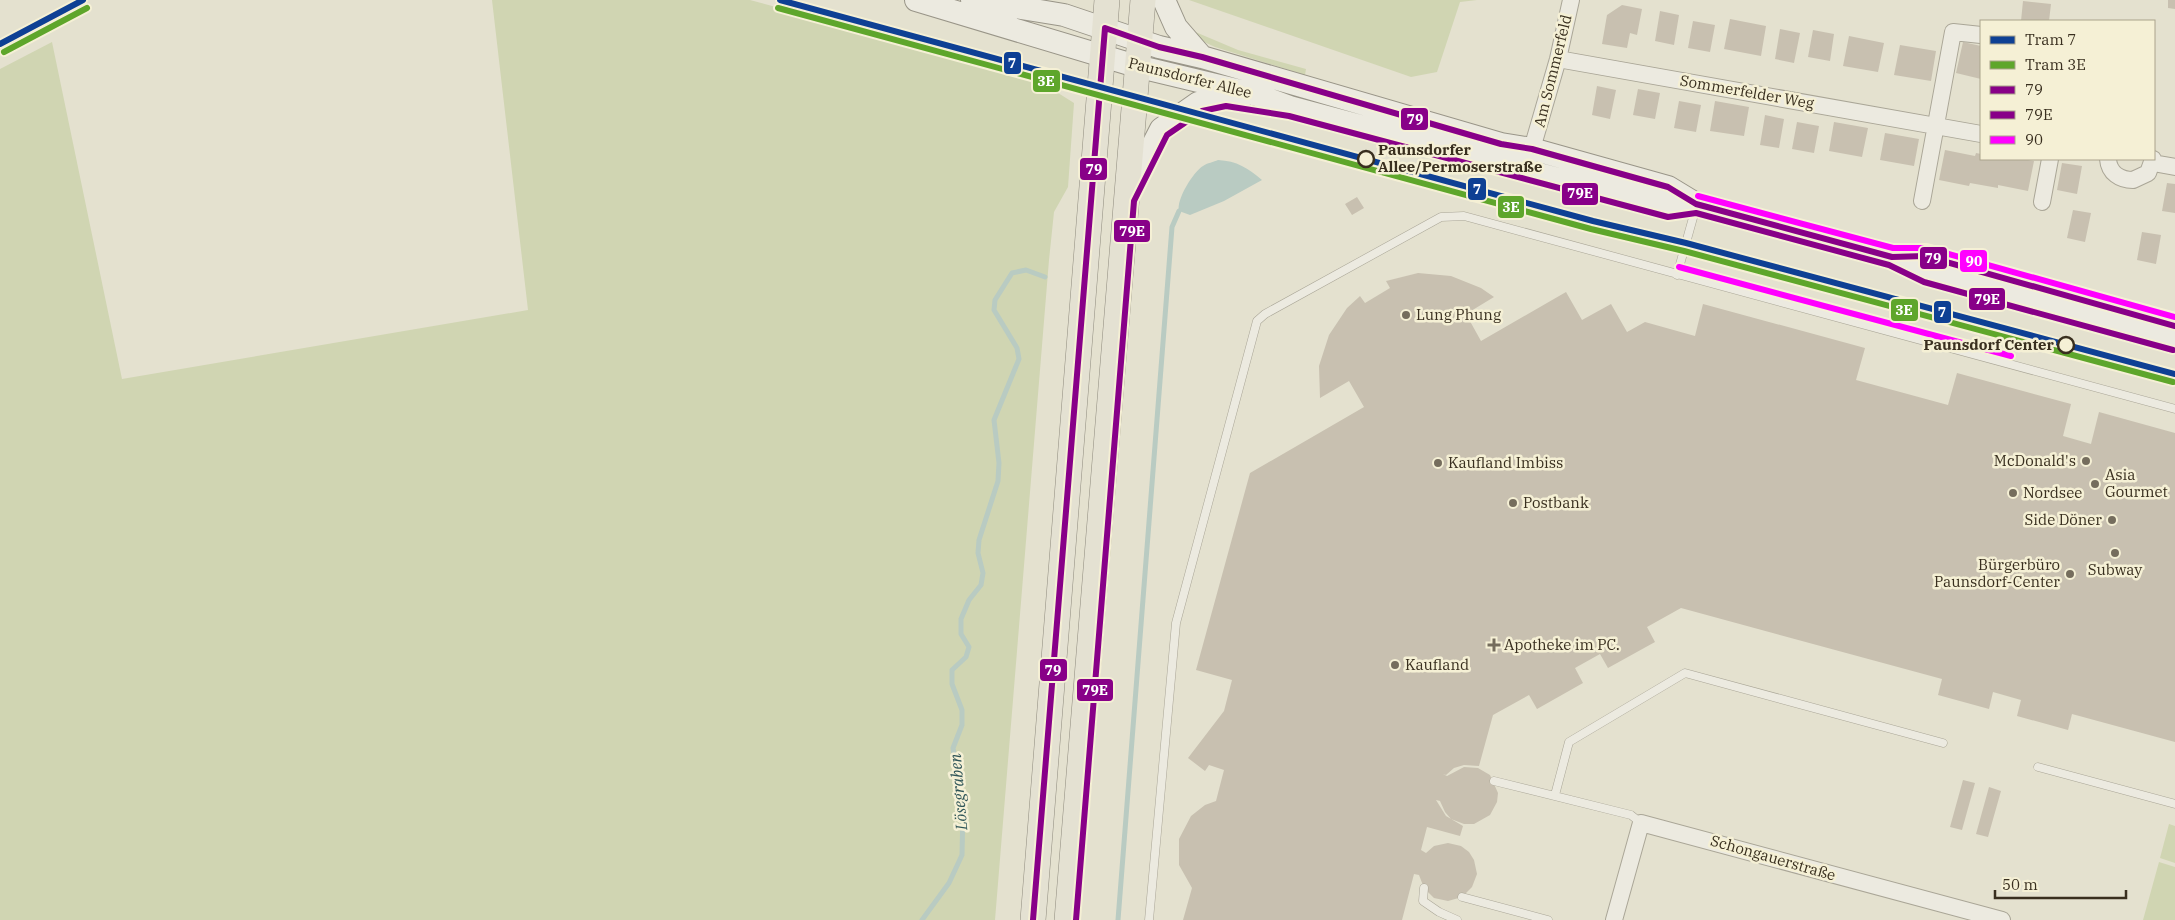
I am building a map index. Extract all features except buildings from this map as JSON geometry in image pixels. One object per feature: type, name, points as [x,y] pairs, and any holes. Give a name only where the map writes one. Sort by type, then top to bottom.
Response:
[{"type":"main road","name":"Paunsdorfer Allee","points":[[916,0],[1136,66],[1257,95],[1290,107],[1670,209],[1696,204]]},
{"type":"main road","name":"Paunsdorfer Allee","points":[[972,0],[1064,15],[1140,40],[1501,144],[1532,149],[1668,187],[1696,204],[1892,257],[1926,274],[2175,342]]},
{"type":"main road","points":[[1033,920],[1107,0]]},
{"type":"main road","points":[[1066,920],[1143,0]]},
{"type":"main road","points":[[1164,0],[1167,12],[1176,27],[1202,57]]},
{"type":"main road","points":[[1125,198],[1161,129],[1198,103],[1226,97],[1272,106],[1290,107]]},
{"type":"main road","name":"Paunsdorfer Allee","points":[[1892,257],[1925,256],[2175,326]]},
{"type":"street","name":"Am Sommerfeld","points":[[1526,170],[1558,59],[1571,0]]},
{"type":"street","points":[[1922,201],[1953,32],[1980,35]]},
{"type":"street","name":"Sommerfelder Weg","points":[[1558,59],[1980,134]]},
{"type":"street","points":[[2042,202],[2050,160]]},
{"type":"street","points":[[2108,160],[2112,171],[2125,180],[2142,178],[2148,172],[2153,161],[2175,167]]},
{"type":"street","points":[[1614,920],[1641,823]]},
{"type":"street","name":"Schongauerstraße","points":[[1641,823],[2002,920]]},
{"type":"lane","points":[[1677,275],[1696,204]]},
{"type":"lane","points":[[1149,920],[1176,623],[1257,322],[1273,310],[1441,216],[1464,216],[2175,409]]},
{"type":"lane","points":[[1555,795],[1569,742],[1685,673],[1944,743]]},
{"type":"lane","points":[[2038,767],[2175,804]]},
{"type":"lane","points":[[1494,781],[1631,815],[1641,823]]},
{"type":"lane","points":[[1424,888],[1423,901],[1439,912],[1457,920]]},
{"type":"lane","points":[[1462,897],[1520,917],[1548,920]]},
{"type":"green space","points":[[492,0],[750,0],[1031,76],[1074,103],[1068,187],[1054,212],[1049,260],[995,920],[0,920],[0,69],[52,42],[122,379],[528,310]]},
{"type":"green space","points":[[1189,0],[1477,0],[1460,2],[1437,72],[1411,77]]},
{"type":"green space","points":[[1193,31],[1238,50],[1306,69],[1305,75],[1215,47],[1202,41]]},
{"type":"green space","points":[[2169,824],[2175,826],[2175,863],[2160,858]]},
{"type":"green space","points":[[2159,862],[2175,867],[2175,920],[2143,920]]},
{"type":"shaded area","points":[[1218,160],[1242,166],[1262,180],[1224,201],[1190,215],[1179,211],[1180,200],[1195,174],[1205,165]]},
{"type":"waterway","points":[[1118,920],[1172,227],[1179,211]]},
{"type":"waterway","name":"Lösegraben","points":[[922,920],[949,883],[962,855],[963,809],[953,748],[962,725],[962,710],[952,684],[952,670],[966,657],[969,647],[961,634],[961,619],[969,600],[981,585],[983,573],[978,553],[979,540],[998,481],[999,463],[994,420],[1019,359],[1017,348],[994,310],[995,300],[1012,273],[1026,270],[1045,277]]},
{"type":"tram line","name":"7","points":[[0,44],[83,0]]},
{"type":"tram line","name":"7","points":[[780,0],[1593,221],[1686,243],[2175,374]]},
{"type":"tram line","name":"3E","points":[[4,52],[87,8]]},
{"type":"tram line","name":"3E","points":[[778,8],[1591,229],[1684,251],[2173,382]]},
{"type":"transit line","name":"79","points":[[1033,920],[1105,28],[1159,47],[1202,57],[1501,144],[1532,149],[1668,187],[1696,204],[1892,257],[1925,256],[2175,326]]},
{"type":"transit line","name":"79E","points":[[1076,920],[1134,201],[1167,135],[1202,111],[1226,106],[1289,116],[1668,217],[1696,213],[1889,265],[1924,282],[2173,350]]},
{"type":"transit line","name":"90","points":[[1698,196],[1893,248],[1927,248],[2175,317]]},
{"type":"transit line","name":"90","points":[[1679,267],[2011,356]]},
{"type":"place","name":"Paunsdorfer Allee/Permoserstraße","points":[[1366,159]]},
{"type":"place","name":"Lung Phung","points":[[1406,315]]},
{"type":"place","name":"Paunsdorf Center","points":[[2066,345]]},
{"type":"place","name":"McDonald's","points":[[2086,461]]},
{"type":"place","name":"Kaufland Imbiss","points":[[1438,463]]},
{"type":"place","name":"Asia Gourmet","points":[[2095,484]]},
{"type":"place","name":"Nordsee","points":[[2013,493]]},
{"type":"place","name":"Postbank","points":[[1513,503]]},
{"type":"place","name":"Side Döner","points":[[2112,520]]},
{"type":"place","name":"Subway","points":[[2115,553]]},
{"type":"place","name":"Bürgerbüro Paunsdorf-Center","points":[[2070,574]]},
{"type":"place","name":"Apotheke im PC.","points":[[1494,645]]},
{"type":"place","name":"Kaufland","points":[[1395,665]]}]
